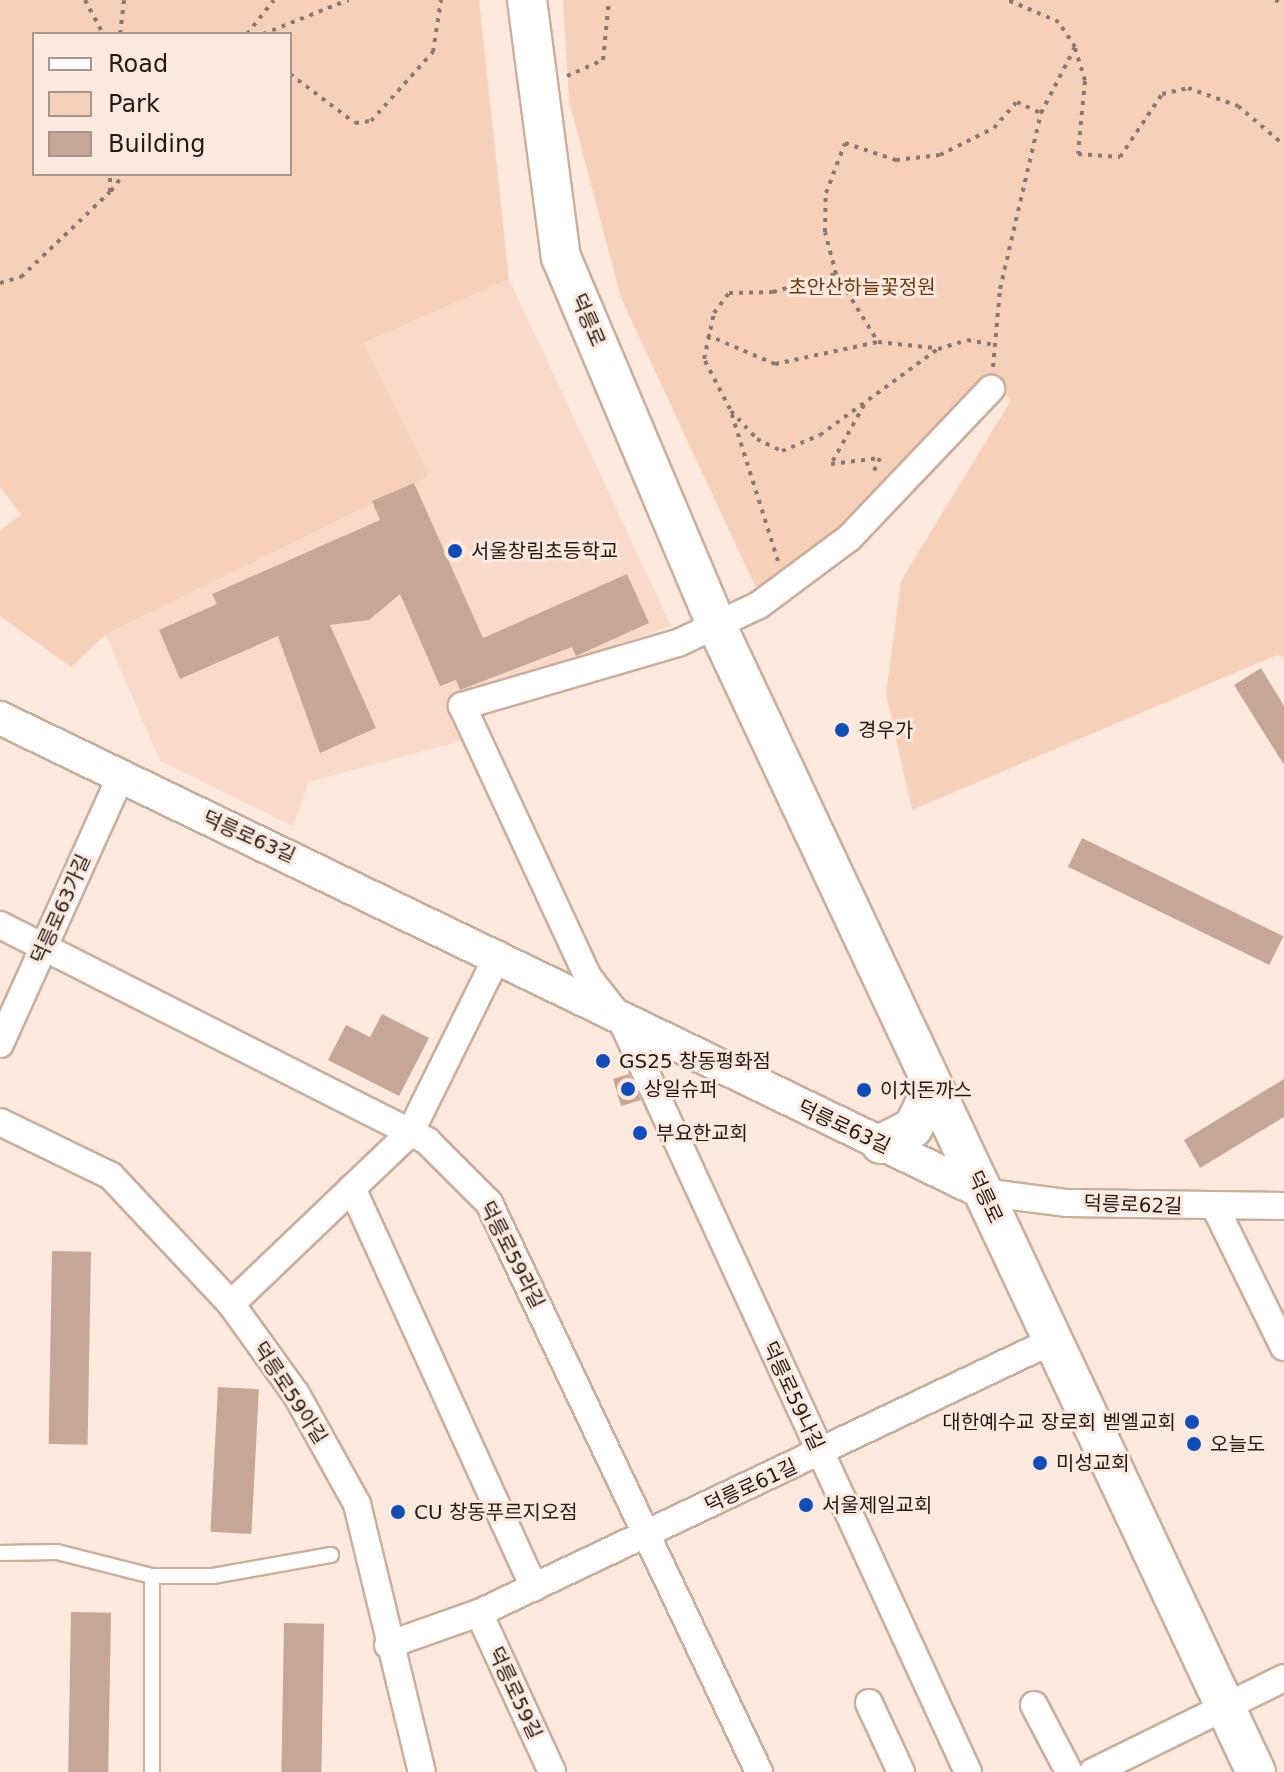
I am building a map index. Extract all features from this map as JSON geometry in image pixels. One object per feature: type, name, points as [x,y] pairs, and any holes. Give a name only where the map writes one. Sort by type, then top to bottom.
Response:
[{"type":"main road","name":"덕릉로","points":[[527,0],[561,257],[715,622],[1256,1772]]},
{"type":"main road","points":[[881,1144],[913,1128],[933,1087]]},
{"type":"street","points":[[715,622],[759,605],[849,538],[991,389]]},
{"type":"street","name":"덕릉로63길","points":[[621,1019],[588,977],[462,706],[678,643],[715,622]]},
{"type":"street","name":"덕릉로63길","points":[[0,718],[498,955],[621,1019],[982,1192]]},
{"type":"street","name":"덕릉로63가길","points":[[0,1044],[122,774]]},
{"type":"street","name":"덕릉로59라길","points":[[0,925],[410,1133],[489,1203],[759,1772]]},
{"type":"street","points":[[231,1304],[410,1133],[498,955]]},
{"type":"street","name":"덕릉로59나길","points":[[621,1019],[968,1772]]},
{"type":"street","name":"덕릉로59아길","points":[[0,1122],[111,1176],[231,1304],[296,1394],[357,1504],[388,1645],[422,1772]]},
{"type":"street","points":[[352,1188],[534,1588]]},
{"type":"street","name":"덕릉로62길","points":[[982,1192],[1067,1203],[1284,1206]]},
{"type":"street","points":[[1215,1207],[1284,1347]]},
{"type":"street","name":"덕릉로61길","points":[[388,1645],[479,1613],[534,1588],[1054,1340]]},
{"type":"street","name":"덕릉로59길","points":[[479,1613],[552,1772]]},
{"type":"street","points":[[1093,1772],[1227,1709],[1284,1678]]},
{"type":"street","points":[[869,1703],[901,1772]]},
{"type":"street","points":[[1034,1705],[1069,1772]]},
{"type":"lane","points":[[0,1553],[57,1552],[152,1576],[213,1576],[331,1555]]},
{"type":"lane","points":[[152,1576],[152,1772]]},
{"type":"path","points":[[85,0],[102,32]]},
{"type":"path","points":[[120,32],[124,0]]},
{"type":"path","points":[[249,32],[274,0]]},
{"type":"path","points":[[268,32],[348,0]]},
{"type":"path","points":[[292,76],[355,123],[371,121],[433,52],[441,0]]},
{"type":"path","points":[[567,76],[603,60],[609,0]]},
{"type":"path","points":[[1008,0],[1059,22],[1075,47],[1085,81],[1078,154],[1120,157],[1162,94],[1188,88],[1238,106],[1284,145]]},
{"type":"path","points":[[1275,0],[1284,3]]},
{"type":"path","points":[[991,389],[1010,235],[1041,113],[1075,47]]},
{"type":"path","points":[[878,342],[836,274],[825,232],[826,193],[845,143],[896,160],[940,155],[994,128],[1017,102],[1041,113]]},
{"type":"path","points":[[110,176],[110,192]]},
{"type":"path","points":[[0,283],[21,277],[110,192],[122,176]]},
{"type":"path","points":[[781,571],[730,409],[704,359],[707,335],[729,293],[773,292],[836,274]]},
{"type":"path","points":[[707,335],[775,364],[878,342],[938,349]]},
{"type":"path","points":[[730,409],[757,439],[782,451],[865,403],[938,349],[967,340],[995,345]]},
{"type":"path","points":[[865,403],[831,464],[880,458],[867,486]]},
{"type":"shaded area","name":"서울창림초등학교","points":[[509,279],[671,626],[449,702],[461,741],[309,782],[293,826],[160,761],[105,634],[429,476],[362,343]]},
{"type":"green space","points":[[0,0],[479,0],[509,279],[363,343],[429,476],[106,634],[71,667],[0,616],[0,531],[21,514],[0,487]]},
{"type":"green space","name":"초안산하늘꽃정원","points":[[563,0],[1284,0],[1284,658],[1277,655],[912,810],[886,694],[901,581],[1011,400],[985,375],[835,534],[756,588],[621,298],[569,101]]},
{"type":"building","points":[[414,483],[483,638],[627,574],[649,623],[576,656],[572,647],[460,690],[456,680],[440,686],[400,594],[369,620],[330,625],[376,728],[320,753],[278,636],[180,679],[159,630],[217,604],[212,594],[380,520],[372,501]]},
{"type":"building","points":[[1261,668],[1284,706],[1284,765],[1234,685]]},
{"type":"building","points":[[1082,838],[1283,936],[1269,965],[1068,867]]},
{"type":"building","points":[[382,1014],[429,1038],[399,1096],[328,1060],[346,1025],[370,1037]]},
{"type":"building","name":"상일슈퍼","points":[[629,1074],[641,1100],[621,1106],[613,1079]]},
{"type":"building","points":[[1284,1079],[1284,1117],[1200,1168],[1184,1140]]},
{"type":"building","points":[[52,1251],[91,1252],[88,1445],[49,1444]]},
{"type":"building","points":[[218,1387],[259,1389],[251,1534],[210,1532]]},
{"type":"building","points":[[71,1612],[111,1613],[108,1772],[68,1772]]},
{"type":"building","points":[[284,1623],[324,1624],[321,1772],[281,1772]]},
{"type":"place","name":"서울창림초등학교","points":[[455,551]]},
{"type":"place","name":"경우가","points":[[842,730]]},
{"type":"place","name":"GS25 창동평화점","points":[[603,1061]]},
{"type":"place","name":"상일슈퍼","points":[[628,1089]]},
{"type":"place","name":"이치돈까스","points":[[864,1090]]},
{"type":"place","name":"부요한교회","points":[[640,1133]]},
{"type":"place","name":"대한예수교 장로회 벧엘교회","points":[[1192,1422]]},
{"type":"place","name":"오늘도","points":[[1194,1444]]},
{"type":"place","name":"미성교회","points":[[1040,1463]]},
{"type":"place","name":"서울제일교회","points":[[806,1505]]},
{"type":"place","name":"CU 창동푸르지오점","points":[[398,1512]]}]
